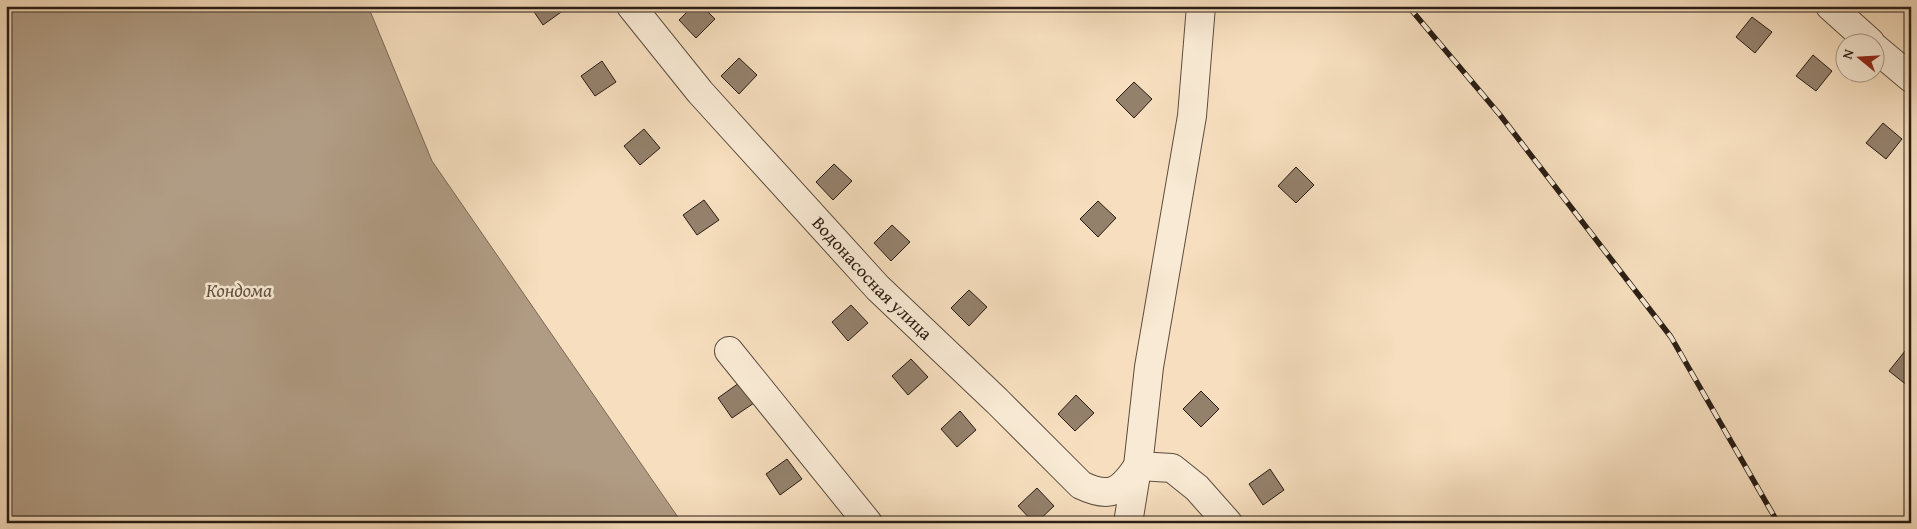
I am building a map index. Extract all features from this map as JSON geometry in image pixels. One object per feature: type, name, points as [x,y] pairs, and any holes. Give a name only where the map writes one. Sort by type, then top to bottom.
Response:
[{"type":"street","name":"Водонасосная улица","points":[[631,6],[700,92],[878,288],[997,401],[1081,485],[1094,491],[1118,490],[1127,483],[1138,466]]},
{"type":"street","points":[[1128,523],[1138,466],[1149,367],[1192,116],[1201,6]]},
{"type":"street","points":[[1830,6],[1859,32]]},
{"type":"street","points":[[1884,55],[1911,78]]},
{"type":"street","points":[[729,351],[868,523]]},
{"type":"street","points":[[1138,466],[1172,468],[1196,488],[1228,523]]},
{"type":"water","name":"Кондома","points":[[6,6],[368,6],[432,161],[682,523],[6,523]]},
{"type":"building","points":[[530,6],[561,6],[564,10],[543,25]]},
{"type":"building","points":[[693,6],[702,6],[715,19],[696,38],[679,20]]},
{"type":"building","points":[[1752,17],[1772,32],[1755,53],[1736,37]]},
{"type":"building","points":[[1813,55],[1832,71],[1816,91],[1796,76]]},
{"type":"building","points":[[739,58],[757,75],[739,94],[721,76]]},
{"type":"building","points":[[602,61],[616,82],[595,96],[581,76]]},
{"type":"building","points":[[1134,82],[1152,99],[1134,118],[1116,100]]},
{"type":"building","points":[[1883,123],[1902,139],[1886,159],[1866,143]]},
{"type":"building","points":[[644,129],[660,148],[640,165],[624,146]]},
{"type":"building","points":[[834,164],[852,181],[833,200],[816,182]]},
{"type":"building","points":[[1296,167],[1314,185],[1296,203],[1278,186]]},
{"type":"building","points":[[704,200],[719,220],[697,235],[683,215]]},
{"type":"building","points":[[1098,201],[1116,218],[1098,237],[1080,219]]},
{"type":"building","points":[[892,225],[910,242],[891,261],[874,243]]},
{"type":"building","points":[[969,290],[987,307],[969,326],[951,308]]},
{"type":"building","points":[[851,305],[868,323],[848,341],[832,322]]},
{"type":"building","points":[[1905,351],[1911,356],[1911,383],[1908,386],[1889,371]]},
{"type":"building","points":[[911,359],[928,377],[908,395],[892,376]]},
{"type":"building","points":[[739,383],[754,403],[732,418],[718,398]]},
{"type":"building","points":[[1201,391],[1219,409],[1201,427],[1183,409]]},
{"type":"building","points":[[1076,395],[1094,413],[1075,431],[1058,414]]},
{"type":"building","points":[[960,411],[976,430],[957,447],[941,429]]},
{"type":"building","points":[[787,459],[802,479],[780,495],[766,474]]},
{"type":"building","points":[[1270,469],[1284,490],[1263,505],[1249,484]]},
{"type":"building","points":[[1037,488],[1054,506],[1034,523],[1018,506]]},
{"type":"railway","points":[[1408,6],[1500,115],[1671,337],[1778,523]]}]
